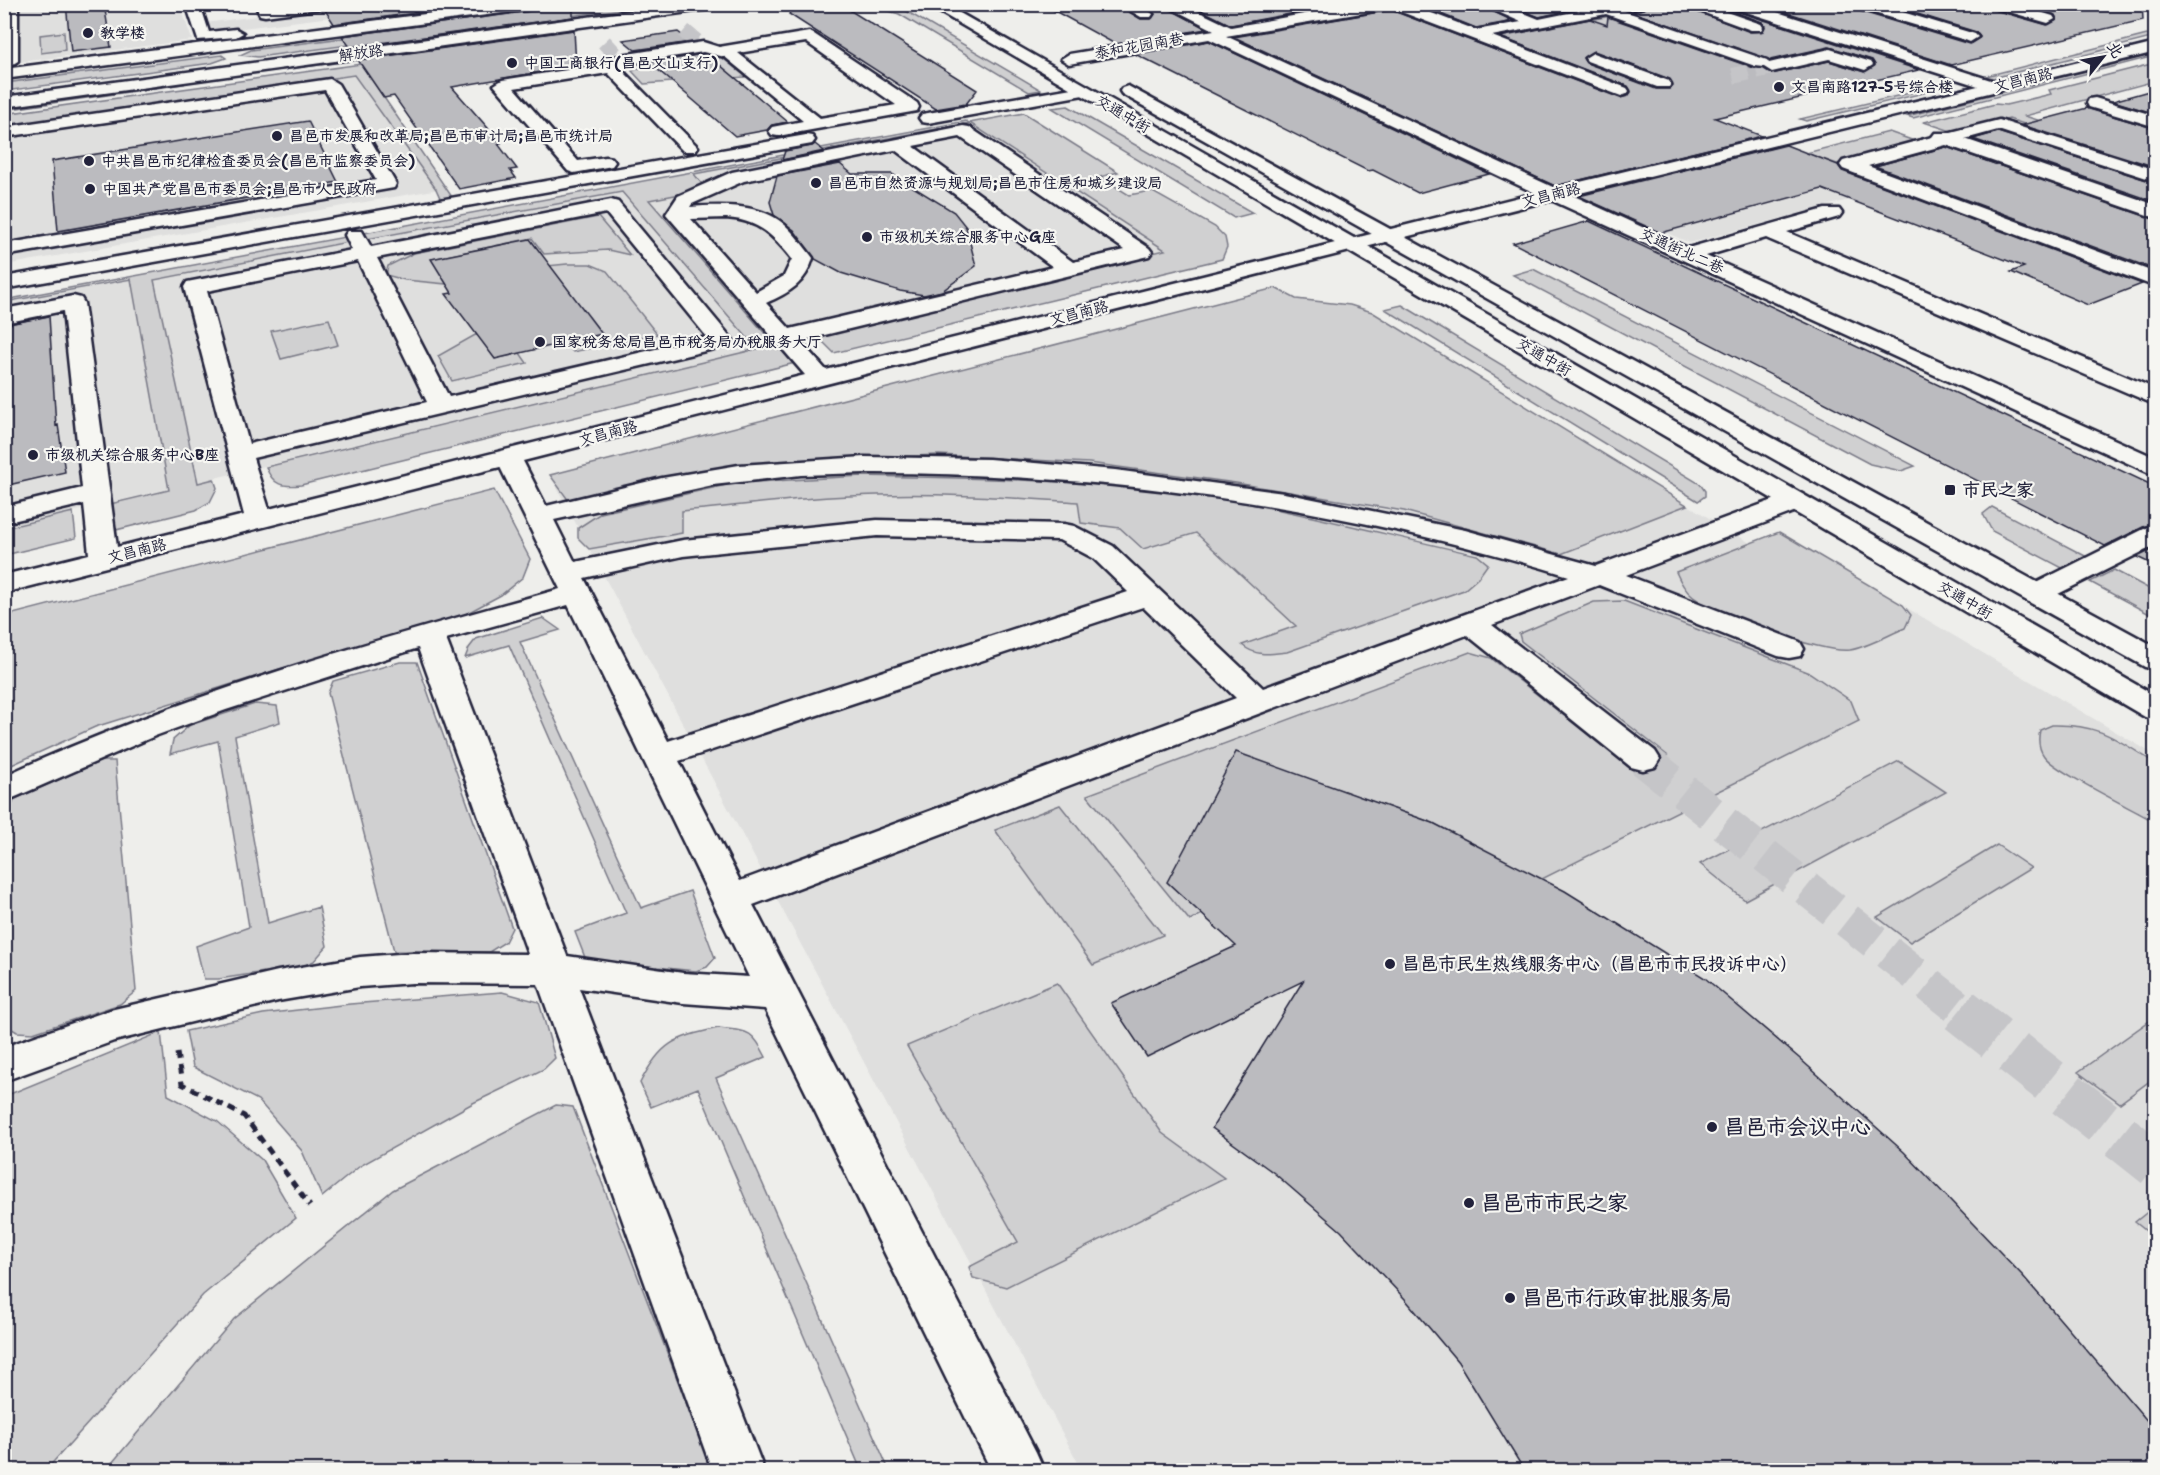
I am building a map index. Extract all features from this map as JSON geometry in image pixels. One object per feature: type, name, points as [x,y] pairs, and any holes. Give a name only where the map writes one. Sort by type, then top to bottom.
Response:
[{"type":"street","points":[[7,68],[11,4]]},
{"type":"street","points":[[193,4],[204,20],[203,37],[463,4]]},
{"type":"street","points":[[260,10],[325,4]]},
{"type":"street","name":"解放路","points":[[7,68],[539,4]]},
{"type":"street","name":"解放路","points":[[4,102],[717,4]]},
{"type":"street","name":"交通中街","points":[[933,4],[1095,81],[1389,236],[2156,660]]},
{"type":"street","name":"交通中街","points":[[972,4],[1069,58],[1095,81],[1351,246],[2156,710]]},
{"type":"street","points":[[1126,4],[1146,14]]},
{"type":"street","points":[[1170,4],[1444,128]]},
{"type":"street","name":"泰和花园南巷","points":[[1069,58],[1388,4]]},
{"type":"street","points":[[1395,4],[1621,91]]},
{"type":"street","points":[[1487,4],[1539,23]]},
{"type":"street","points":[[1687,4],[1772,32]]},
{"type":"street","points":[[1736,4],[1997,87]]},
{"type":"street","points":[[1859,4],[1970,37]]},
{"type":"street","points":[[1997,4],[2048,19]]},
{"type":"street","points":[[1476,36],[1621,7],[1767,65],[1830,54],[1884,71]]},
{"type":"street","points":[[1766,14],[1797,8]]},
{"type":"street","points":[[660,12],[676,25]]},
{"type":"street","points":[[584,23],[597,36]]},
{"type":"street","points":[[1513,28],[1545,40]]},
{"type":"street","name":"交通街北二巷","points":[[1209,34],[1553,194],[2156,468]]},
{"type":"street","points":[[619,67],[502,86],[574,167],[911,107],[809,37],[720,51]]},
{"type":"street","points":[[1804,42],[1826,49],[1856,42]]},
{"type":"street","points":[[689,147],[616,73],[621,60],[703,47],[730,54],[817,124]]},
{"type":"street","name":"文昌南路","points":[[4,584],[509,459],[820,378],[1553,194],[2156,47]]},
{"type":"street","points":[[1577,52],[1663,84]]},
{"type":"street","points":[[4,283],[1095,81]]},
{"type":"street","points":[[4,132],[330,84],[387,184],[4,250]]},
{"type":"street","points":[[1928,85],[1961,96]]},
{"type":"street","points":[[2095,103],[2156,122]]},
{"type":"street","points":[[1879,116],[2156,212]]},
{"type":"street","points":[[2156,176],[1999,125],[1849,165],[2156,281]]},
{"type":"street","points":[[676,214],[685,200],[739,176],[963,131],[1142,252],[786,337]]},
{"type":"street","points":[[898,144],[1069,269]]},
{"type":"street","points":[[333,194],[441,406]]},
{"type":"street","points":[[239,454],[722,340],[611,206],[195,287],[239,454],[259,520]]},
{"type":"street","points":[[676,214],[740,213],[763,220],[775,227],[803,258],[801,272],[787,285],[754,301]]},
{"type":"street","points":[[1689,254],[1832,213]]},
{"type":"street","points":[[676,214],[820,378]]},
{"type":"street","points":[[1767,231],[2156,398]]},
{"type":"street","points":[[2117,266],[2146,257]]},
{"type":"street","points":[[4,316],[73,303],[104,559]]},
{"type":"street","points":[[509,459],[1018,1470]]},
{"type":"street","points":[[537,516],[675,483],[740,473],[824,467],[906,465],[988,468],[1138,480],[1302,504],[1402,524],[1598,575],[1789,649]]},
{"type":"street","points":[[4,515],[96,493]]},
{"type":"street","points":[[730,899],[1794,502]]},
{"type":"street","points":[[4,790],[136,731],[292,676],[429,634],[572,583],[684,548],[878,528],[1064,532],[1103,552],[1259,702]]},
{"type":"street","points":[[2036,594],[2156,534]]},
{"type":"street","points":[[659,756],[1150,595]]},
{"type":"street","points":[[1470,623],[1643,759]]},
{"type":"street","points":[[429,634],[738,1470]]},
{"type":"street","points":[[4,1064],[110,1026],[171,1010],[278,986],[360,972],[412,968],[553,969],[683,988],[779,994]]},
{"type":"path","points":[[171,1010],[182,1084],[244,1116],[310,1206]]},
{"type":"shaded area","points":[[4,5],[180,5],[192,40],[5,64]]},
{"type":"shaded area","points":[[252,5],[427,5],[210,32],[206,23],[256,16]]},
{"type":"shaded area","points":[[596,5],[652,5],[258,57],[240,55],[251,50]]},
{"type":"shaded area","points":[[868,5],[896,5],[1041,90],[1029,92],[899,14]]},
{"type":"shaded area","points":[[1610,16],[1747,63],[1722,68],[1585,21]]},
{"type":"shaded area","points":[[573,26],[576,30],[374,58],[371,54]]},
{"type":"shaded area","points":[[64,32],[65,50],[41,53],[40,35]]},
{"type":"shaded area","points":[[2155,33],[2155,37],[1993,78],[1986,76]]},
{"type":"shaded area","points":[[2155,53],[2155,56],[1913,118],[1907,116]]},
{"type":"shaded area","points":[[222,55],[226,58],[212,63],[5,91],[5,83]]},
{"type":"shaded area","points":[[359,56],[361,60],[199,80]]},
{"type":"shaded area","points":[[720,56],[746,77],[644,84],[632,71],[669,57]]},
{"type":"shaded area","points":[[2155,63],[2155,81],[2025,116],[2155,158],[2155,167],[2009,119],[1957,133],[1924,122],[1995,104],[2006,105],[2051,94],[2049,90]]},
{"type":"shaded area","points":[[361,64],[452,197],[441,200],[436,189],[354,75],[5,126],[4,114]]},
{"type":"shaded area","points":[[367,73],[445,188],[5,265],[4,126]]},
{"type":"shaded area","points":[[183,82],[184,84],[5,110],[4,105],[144,85]]},
{"type":"shaded area","points":[[1918,91],[1924,93],[1806,121],[1800,119]]},
{"type":"shaded area","points":[[1068,106],[1253,213],[1234,218],[1052,108]]},
{"type":"shaded area","points":[[1024,113],[1118,172],[1100,177],[1129,195],[1151,191],[1215,227],[1225,237],[1227,247],[1222,259],[834,353],[816,335],[1165,250],[970,123],[694,174],[706,189],[649,200],[775,345],[783,343],[799,362],[301,485],[289,486],[275,482],[266,467],[757,349],[622,192],[367,239],[364,233],[966,121],[969,123]]},
{"type":"shaded area","points":[[966,121],[1165,251],[5,528],[5,300]]},
{"type":"shaded area","points":[[1889,132],[1920,143],[1837,164],[1806,153]]},
{"type":"shaded area","points":[[1818,157],[1896,187],[1690,243],[1617,211]]},
{"type":"shaded area","points":[[598,217],[630,255],[608,250],[544,254],[532,238],[432,259],[447,284],[405,280],[386,275],[388,266],[414,253]]},
{"type":"shaded area","points":[[345,237],[348,242],[154,280],[198,483],[214,479],[217,488],[210,502],[196,510],[116,530],[110,504],[169,490],[131,279],[5,302],[4,300]]},
{"type":"shaded area","points":[[590,264],[607,271],[657,334],[573,352],[565,343],[602,334],[589,317],[573,320],[536,267]]},
{"type":"shaded area","points":[[1533,269],[1915,466],[1901,471],[1870,464],[1513,275]]},
{"type":"shaded area","points":[[1275,288],[1296,299],[1350,305],[1372,312],[1750,543],[1779,532],[2155,755],[2155,1470],[1082,1470],[550,475]]},
{"type":"shaded area","points":[[1275,288],[1296,299],[1350,305],[1372,312],[1687,505],[1561,554],[1404,511],[1236,483],[1089,463],[939,455],[787,461],[687,473],[569,501],[550,475]]},
{"type":"shaded area","points":[[1402,305],[1700,484],[1705,491],[1705,496],[1698,501],[1385,309]]},
{"type":"shaded area","points":[[329,319],[338,345],[281,359],[271,331]]},
{"type":"shaded area","points":[[477,334],[495,359],[520,353],[527,363],[452,381],[438,356]]},
{"type":"shaded area","points":[[862,476],[1058,482],[1175,492],[1251,504],[1327,520],[1477,555],[1488,564],[1478,578],[1464,590],[1287,652],[1263,654],[1242,645],[1296,626],[1196,533],[1143,549],[1120,528],[1081,523],[1078,502],[978,496],[829,497],[682,511],[682,533],[589,549],[578,538],[578,528],[601,513],[735,483]]},
{"type":"shaded area","points":[[494,490],[530,559],[523,577],[501,595],[458,618],[280,669],[95,727],[5,768],[5,616]]},
{"type":"shaded area","points":[[1992,507],[2089,558],[2064,569],[1992,531],[1983,514]]},
{"type":"shaded area","points":[[73,512],[76,538],[5,555],[5,528]]},
{"type":"shaded area","points":[[1779,532],[1903,605],[1911,615],[1905,628],[1871,644],[1850,650],[1816,646],[1743,622],[1702,603],[1686,590],[1676,572]]},
{"type":"shaded area","points":[[2114,570],[2155,592],[2155,617],[2090,582]]},
{"type":"shaded area","points":[[1624,601],[1810,673],[1851,701],[1859,721],[1542,879],[1433,823],[1236,753],[1202,914],[1190,921],[1087,795],[1470,652],[1491,658],[1634,771],[1667,755],[1521,641],[1519,634],[1594,602]]},
{"type":"shaded area","points":[[543,618],[560,630],[520,642],[641,908],[690,891],[715,958],[707,967],[696,971],[586,960],[575,932],[626,913],[509,645],[465,658],[476,639]]},
{"type":"shaded area","points":[[400,662],[417,662],[512,928],[505,942],[489,952],[394,951],[328,693],[333,681]]},
{"type":"shaded area","points":[[255,704],[277,706],[280,722],[235,736],[268,923],[319,907],[327,946],[314,961],[303,966],[219,979],[204,979],[196,946],[249,927],[218,741],[170,754],[173,740],[190,725]]},
{"type":"shaded area","points":[[2052,725],[2069,725],[2095,730],[2118,740],[2155,763],[2155,822],[2051,763],[2042,753],[2039,740],[2040,730]]},
{"type":"shaded area","points":[[101,761],[115,761],[136,991],[120,1004],[33,1033],[17,1032],[7,1026],[9,811],[15,799]]},
{"type":"shaded area","points":[[1899,761],[1946,792],[1745,900],[1700,864]]},
{"type":"shaded area","points":[[1060,805],[1163,935],[1093,965],[995,830]]},
{"type":"shaded area","points":[[1997,845],[2031,868],[1910,942],[1877,917]]},
{"type":"shaded area","points":[[1057,983],[1162,1133],[1224,1178],[1006,1287],[973,1278],[969,1267],[1018,1242],[907,1046]]},
{"type":"shaded area","points":[[502,992],[539,1002],[555,1058],[544,1069],[473,1103],[360,1166],[322,1197],[302,1151],[258,1100],[193,1067],[186,1031],[263,1014],[350,1004]]},
{"type":"shaded area","points":[[2155,1017],[2155,1077],[2120,1103],[2078,1072]]},
{"type":"shaded area","points":[[718,1028],[743,1031],[753,1036],[766,1057],[716,1078],[889,1470],[861,1470],[698,1088],[651,1107],[640,1083],[655,1059],[670,1044],[690,1035]]},
{"type":"shaded area","points":[[161,1032],[168,1095],[217,1121],[262,1160],[296,1218],[203,1295],[46,1470],[5,1470],[5,1096]]},
{"type":"shaded area","points":[[556,1105],[573,1107],[712,1470],[106,1470],[234,1319],[393,1190]]},
{"type":"shaded area","points":[[2155,1206],[2155,1238],[2135,1222]]},
{"type":"building","name":"教学楼","points":[[66,4],[104,4],[111,47],[71,52]]},
{"type":"building","points":[[334,4],[481,4],[334,24],[325,10]]},
{"type":"building","points":[[548,4],[573,4],[573,17],[350,47],[342,36],[539,10]]},
{"type":"building","points":[[795,4],[840,4],[977,90],[966,104],[936,109],[789,14]]},
{"type":"building","points":[[1042,4],[1117,4],[1141,19],[1151,19],[1155,14],[1143,4],[1161,4],[1207,29],[1115,44]]},
{"type":"building","points":[[1189,4],[1344,4],[1231,25]]},
{"type":"building","points":[[1416,4],[1478,4],[1513,21],[1476,28]]},
{"type":"building","points":[[1508,4],[1547,4],[1566,11],[1539,17]]},
{"type":"building","points":[[1647,4],[1678,4],[1750,32],[1763,31],[1765,26],[1762,22],[1711,4],[1727,4],[1730,9],[1919,70],[1715,118],[1762,136],[1555,186],[1234,37],[1391,10],[1620,98],[1628,96],[1631,92],[1628,86],[1500,37],[1590,19],[1607,25],[1608,17],[1754,68],[1763,69],[1771,74],[1829,61],[1864,72],[1875,65],[1872,60],[1829,47],[1770,60],[1632,12],[1643,9]],"holes":[[[1594,51],[1670,79],[1673,85],[1669,89],[1656,89],[1586,63],[1583,58]]]},
{"type":"building","points":[[1761,4],[1850,4],[1853,9],[1969,44],[1980,37],[1976,32],[1885,4],[1988,4],[1991,9],[2047,25],[2057,20],[2055,15],[2023,4],[2142,4],[2143,20],[1951,65]]},
{"type":"building","points":[[574,30],[576,66],[452,87],[501,143],[498,144],[517,169],[510,170],[516,178],[459,189],[394,96],[384,98],[358,60]]},
{"type":"building","points":[[678,32],[691,42],[635,50],[623,40]]},
{"type":"building","points":[[1209,41],[1489,174],[1418,193],[1373,170],[1368,171],[1135,54]]},
{"type":"building","points":[[708,55],[788,122],[772,125],[767,130],[735,136],[650,63]]},
{"type":"building","points":[[2156,89],[2156,114],[2113,101]]},
{"type":"building","points":[[2087,108],[2156,129],[2156,167],[2022,125]]},
{"type":"building","points":[[308,121],[338,182],[58,231],[52,161]]},
{"type":"building","points":[[1998,132],[2156,183],[2156,202],[1973,139]]},
{"type":"building","points":[[815,144],[824,151],[782,160],[785,151]]},
{"type":"building","points":[[1786,145],[1838,165],[1842,171],[2142,284],[2088,305],[2011,272],[2024,267],[1822,189],[1661,233],[1579,196]]},
{"type":"building","points":[[1946,147],[2156,220],[2156,270],[1875,166]]},
{"type":"building","name":"市级机关综合服务中心G座","points":[[840,164],[852,174],[892,174],[954,212],[966,227],[976,266],[942,291],[924,295],[900,291],[841,273],[815,259],[794,230],[774,215],[770,202],[777,176]]},
{"type":"building","points":[[1589,221],[2156,487],[2156,524],[2145,526],[2105,546],[1513,243]]},
{"type":"building","points":[[530,239],[602,334],[495,359],[446,294],[452,293],[431,259]]},
{"type":"building","points":[[49,316],[56,426],[58,425],[65,472],[4,486],[4,325]]},
{"type":"building","points":[[2156,548],[2156,566],[2137,557]]},
{"type":"building","name":"昌邑市会议中心","points":[[1236,752],[1433,823],[1565,891],[1705,978],[1904,1152],[2023,1276],[2156,1431],[2156,1470],[1524,1470],[1458,1362],[1405,1299],[1341,1231],[1274,1173],[1212,1128],[1303,981],[1147,1057],[1111,1003],[1236,946],[1167,882]]},
{"type":"tunnel","points":[[684,31],[703,47]]},
{"type":"tunnel","points":[[604,42],[621,60]]},
{"type":"tunnel","points":[[1733,76],[1772,67]]},
{"type":"tunnel","points":[[1643,759],[1962,1011]]},
{"type":"tunnel","points":[[1960,1010],[2156,1165]]},
{"type":"place","name":"教学楼","points":[[88,33]]},
{"type":"place","name":"中国工商银行(昌邑文山支行)","points":[[512,63]]},
{"type":"place","name":"文昌南路127-5号综合楼","points":[[1779,87]]},
{"type":"place","name":"昌邑市发展和改革局;昌邑市审计局;昌邑市统计局","points":[[277,136]]},
{"type":"place","name":"中共昌邑市纪律检查委员会(昌邑市监察委员会)","points":[[89,161]]},
{"type":"place","name":"昌邑市自然资源与规划局;昌邑市住房和城乡建设局","points":[[816,183]]},
{"type":"place","name":"中国共产党昌邑市委员会;昌邑市人民政府","points":[[90,189]]},
{"type":"place","name":"市级机关综合服务中心G座","points":[[867,237]]},
{"type":"place","name":"国家税务总局昌邑市税务局办税服务大厅","points":[[540,342]]},
{"type":"place","name":"市级机关综合服务中心B座","points":[[33,455]]},
{"type":"place","name":"市民之家","points":[[1950,490]]},
{"type":"place","name":"昌邑市民生热线服务中心（昌邑市市民投诉中心）","points":[[1390,964]]},
{"type":"place","name":"昌邑市会议中心","points":[[1712,1127]]},
{"type":"place","name":"昌邑市市民之家","points":[[1469,1203]]},
{"type":"place","name":"昌邑市行政审批服务局","points":[[1510,1298]]}]
